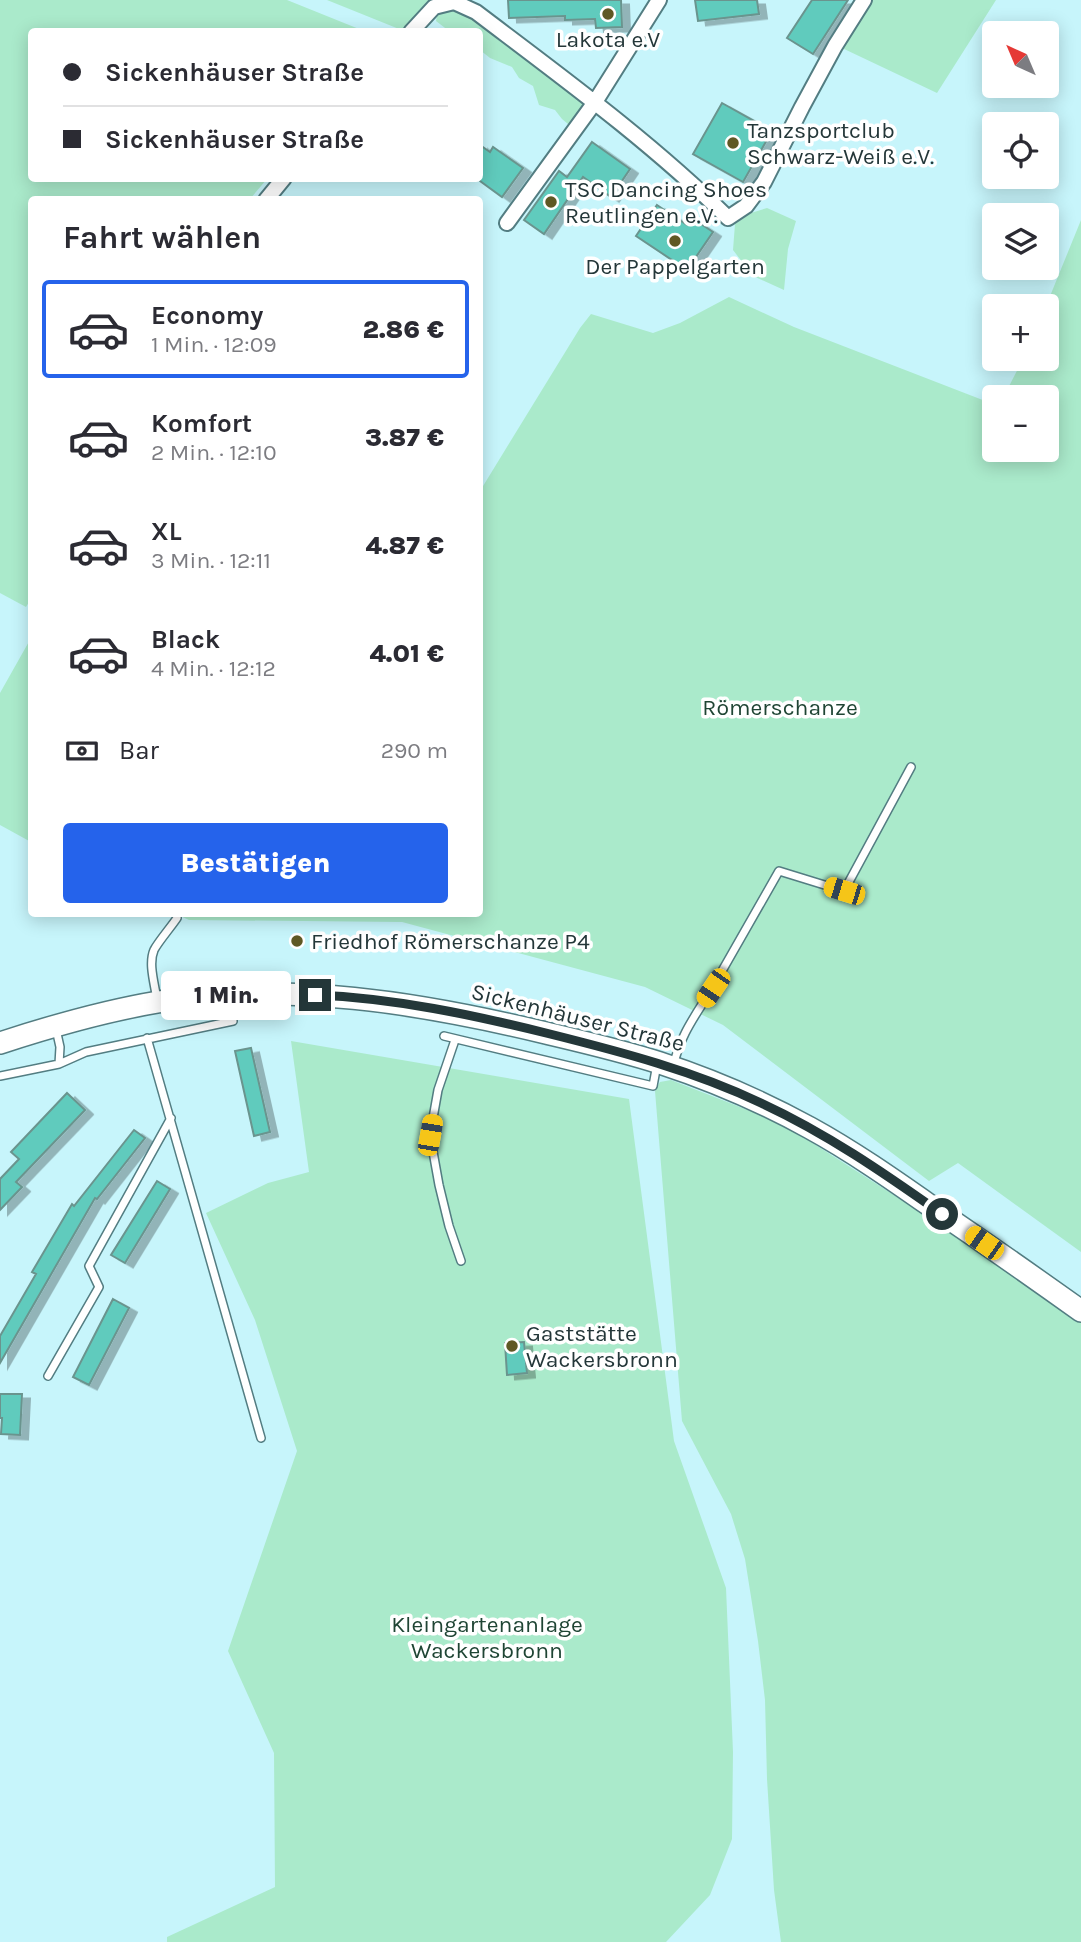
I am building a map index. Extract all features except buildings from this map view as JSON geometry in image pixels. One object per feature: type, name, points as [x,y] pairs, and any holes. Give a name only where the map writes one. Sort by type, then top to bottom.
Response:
[{"type":"street","points":[[508,223],[595,102],[659,0]]},
{"type":"street","points":[[415,28],[434,7],[454,2],[476,12],[595,102],[702,192],[728,218],[746,206],[764,182],[835,46],[864,0]]},
{"type":"street","points":[[269,196],[281,182]]},
{"type":"street","name":"Sickenhäuser Straße","points":[[0,1043],[54,1025],[157,1002],[246,994],[292,993],[366,998],[501,1023],[665,1065],[763,1104],[835,1142],[1081,1311]]},
{"type":"lane","points":[[444,1036],[653,1086],[677,1051],[689,1023],[713,988],[779,871],[844,891],[911,767]]},
{"type":"lane","points":[[157,1002],[152,956],[177,918]]},
{"type":"lane","points":[[0,1076],[59,1064],[86,1052],[233,1021]]},
{"type":"lane","points":[[54,1025],[60,1047],[59,1064]]},
{"type":"lane","points":[[148,1038],[261,1438]]},
{"type":"lane","points":[[455,1040],[438,1090],[430,1135],[449,1226],[461,1261]]},
{"type":"lane","points":[[48,1376],[99,1287],[89,1266],[171,1118]]},
{"type":"green space","points":[[0,0],[287,0],[357,28],[28,28],[28,182],[264,182],[253,196],[28,196],[28,604],[26,607],[0,593]]},
{"type":"green space","points":[[327,0],[438,0],[414,28],[397,28]]},
{"type":"green space","points":[[871,0],[996,0],[937,93],[842,48]]},
{"type":"green space","points":[[453,8],[471,16],[589,102],[575,121],[568,124],[555,110],[539,105],[533,86],[519,78],[512,67],[483,52],[483,28],[445,28],[436,21],[437,15]]},
{"type":"green space","points":[[767,208],[796,221],[788,249],[784,290],[753,276],[733,250],[735,224],[751,213]]},
{"type":"green space","name":"Römerschanze","points":[[1081,220],[1081,1252],[958,1163],[929,1181],[723,1025],[645,987],[402,922],[189,920],[182,917],[483,917],[483,486],[591,314],[653,333],[680,323],[729,297],[794,327],[982,400],[982,462],[1059,462],[1059,385],[1010,385],[1017,371],[1059,371],[1059,294],[1051,294],[1059,280]]},
{"type":"green space","points":[[28,643],[28,840],[0,825],[0,693]]},
{"type":"green space","name":"Kleingartenanlage Wackersbronn","points":[[291,1041],[629,1099],[674,1441],[726,1588],[733,1752],[732,1839],[710,1895],[666,1942],[167,1942],[167,1937],[275,1887],[274,1753],[228,1651],[297,1451],[255,1320],[206,1213],[268,1183],[309,1172]]},
{"type":"green space","points":[[671,1080],[794,1131],[1081,1315],[1081,1942],[781,1942],[774,1890],[765,1700],[745,1559],[731,1514],[682,1421],[655,1091],[660,1082]]},
{"type":"place","name":"Lakota e.V","points":[[608,14]]},
{"type":"place","name":"Tanzsportclub Schwarz-Weiß e.V.","points":[[733,143]]},
{"type":"place","name":"TSC Dancing Shoes Reutlingen e.V.","points":[[551,202]]},
{"type":"place","name":"Der Pappelgarten","points":[[675,241]]},
{"type":"place","name":"Friedhof Römerschanze P4","points":[[297,941]]},
{"type":"place","name":"Gaststätte Wackersbronn","points":[[512,1346]]},
{"type":"route","points":[[315,995],[366,998],[446,1011],[673,1067],[738,1092],[810,1128],[876,1168],[942,1214]]}]
